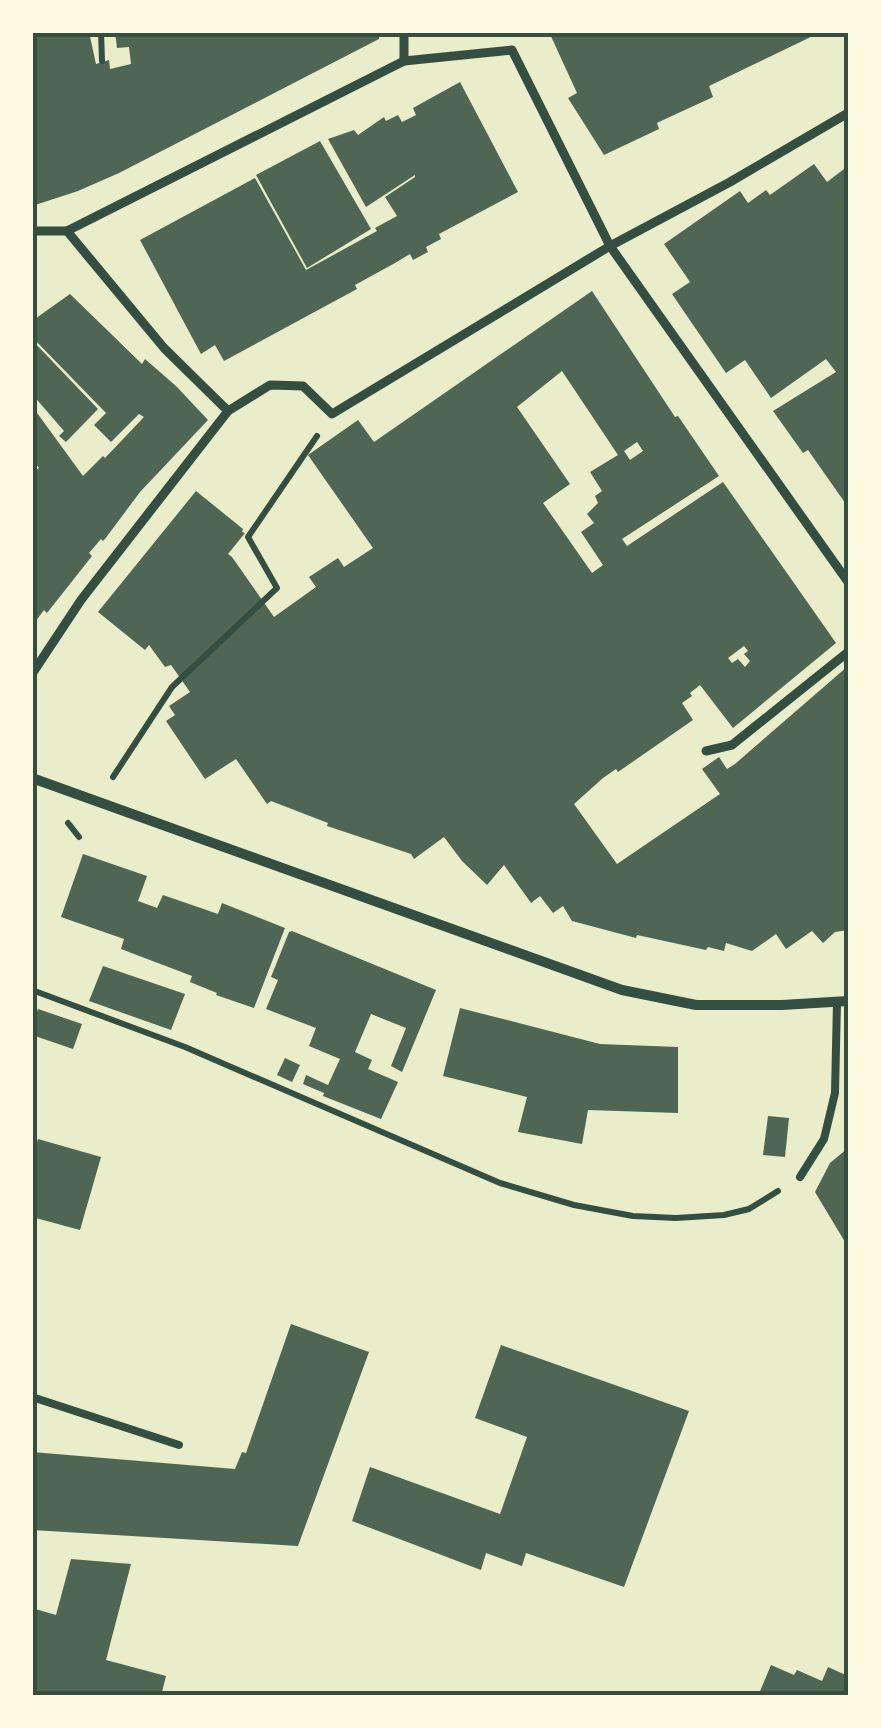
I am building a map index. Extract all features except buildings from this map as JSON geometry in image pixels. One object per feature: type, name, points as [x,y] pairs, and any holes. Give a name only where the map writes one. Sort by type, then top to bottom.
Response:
[{"type":"street","points":[[404,32],[404,61]]},
{"type":"street","points":[[32,231],[67,231],[404,61],[512,50],[610,246],[848,582]]},
{"type":"street","points":[[32,674],[81,600],[228,412],[270,385],[303,386],[332,414],[610,246],[730,182],[848,112]]},
{"type":"street","points":[[67,231],[164,348],[228,412]]},
{"type":"street","points":[[706,751],[732,746],[848,652]]},
{"type":"street","points":[[33,779],[622,990],[696,1005],[842,1001]]},
{"type":"lane","points":[[800,1177],[824,1138],[835,1093],[842,1001]]},
{"type":"lane","points":[[32,1397],[179,1446]]},
{"type":"path","points":[[101,32],[102,62]]},
{"type":"path","points":[[96,802],[172,687],[277,588],[248,536],[332,414]]},
{"type":"path","points":[[32,990],[184,1046],[500,1183],[574,1205],[633,1216],[724,1215],[749,1209],[800,1177]]}]
